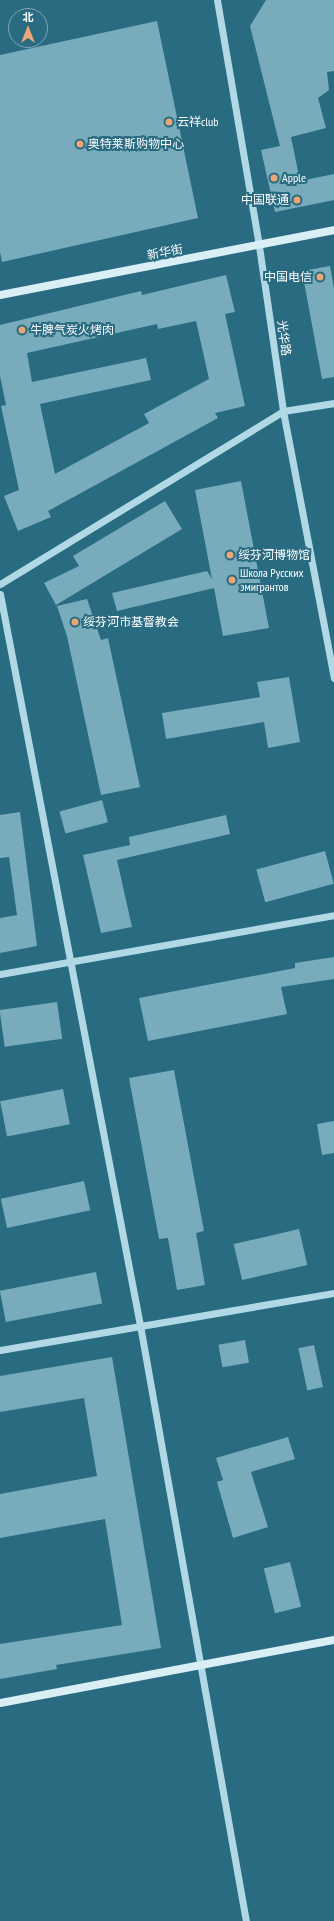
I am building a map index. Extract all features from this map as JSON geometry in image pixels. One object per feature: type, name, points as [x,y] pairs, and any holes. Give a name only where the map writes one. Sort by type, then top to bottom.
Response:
[{"type":"main road","name":"新华街","points":[[0,295],[259,246],[334,230]]},
{"type":"main road","points":[[0,1703],[199,1667],[334,1640]]},
{"type":"street","name":"光华路","points":[[216,0],[259,246],[283,411],[334,678]]},
{"type":"street","points":[[0,584],[283,411],[334,403]]},
{"type":"street","points":[[0,594],[3,625],[140,1325],[199,1667],[246,1921]]},
{"type":"street","points":[[0,974],[334,915]]},
{"type":"street","points":[[0,1350],[334,1293]]},
{"type":"building","points":[[266,0],[334,0],[334,71],[327,72],[329,90],[318,98],[326,128],[291,137],[300,181],[334,174],[334,200],[275,212],[261,150],[280,146],[250,26]]},
{"type":"building","points":[[157,21],[198,218],[2,262],[0,252],[0,55],[32,48],[48,48],[48,45]]},
{"type":"building","points":[[330,266],[334,289],[334,377],[322,379],[302,271]]},
{"type":"building","points":[[226,275],[235,312],[225,314],[245,406],[215,413],[218,418],[48,511],[51,517],[18,531],[4,496],[19,490],[1,406],[6,405],[0,376],[0,325],[141,291],[142,295]],"holes":[[[196,321],[209,379],[144,414],[149,423],[55,474],[40,404],[151,380],[146,358],[32,382],[27,353],[157,324],[158,329]]]},
{"type":"building","points":[[241,481],[269,628],[223,636],[214,588],[117,611],[112,593],[207,571],[212,579],[195,490]]},
{"type":"building","points":[[165,501],[182,529],[56,605],[44,583],[79,566],[73,556]]},
{"type":"building","points":[[87,599],[101,640],[108,638],[140,787],[101,795],[67,636],[57,606]]},
{"type":"building","points":[[289,677],[300,742],[268,748],[264,722],[166,739],[162,713],[260,697],[257,682]]},
{"type":"building","points":[[102,800],[108,822],[65,834],[59,811]]},
{"type":"building","points":[[20,812],[37,946],[0,953],[0,918],[17,915],[9,857],[0,858],[0,815]]},
{"type":"building","points":[[226,815],[230,834],[117,860],[132,927],[101,933],[83,855],[130,845],[129,837]]},
{"type":"building","points":[[325,851],[334,884],[265,902],[256,869]]},
{"type":"building","points":[[334,957],[334,979],[281,987],[287,1014],[148,1041],[139,998],[295,968],[295,963]]},
{"type":"building","points":[[57,1002],[62,1039],[5,1047],[0,1010]]},
{"type":"building","points":[[174,1070],[204,1231],[196,1233],[205,1285],[177,1290],[168,1238],[159,1239],[129,1078]]},
{"type":"building","points":[[63,1089],[70,1124],[7,1137],[0,1101]]},
{"type":"building","points":[[334,1121],[334,1153],[322,1155],[317,1124]]},
{"type":"building","points":[[84,1181],[90,1210],[7,1228],[1,1199]]},
{"type":"building","points":[[299,1229],[307,1265],[242,1280],[234,1244]]},
{"type":"building","points":[[96,1272],[102,1303],[6,1322],[0,1291]]},
{"type":"building","points":[[245,1340],[249,1363],[222,1367],[218,1345]]},
{"type":"building","points":[[314,1345],[323,1387],[307,1390],[298,1348]]},
{"type":"building","points":[[112,1357],[161,1648],[56,1665],[57,1669],[0,1679],[0,1644],[122,1625],[105,1519],[0,1538],[0,1494],[97,1476],[84,1398],[0,1412],[0,1376]]},
{"type":"building","points":[[288,1437],[295,1459],[251,1472],[268,1527],[233,1538],[217,1482],[223,1480],[216,1458]]},
{"type":"building","points":[[290,1562],[301,1607],[275,1613],[264,1569]]},
{"type":"place","name":"云祥club","points":[[169,122]]},
{"type":"place","name":"奥特莱斯购物中心","points":[[80,144]]},
{"type":"place","name":"Apple","points":[[274,178]]},
{"type":"place","name":"中国联通","points":[[297,200]]},
{"type":"place","name":"中国电信","points":[[320,277]]},
{"type":"place","name":"牛脾气炭火烤肉","points":[[22,330]]},
{"type":"place","name":"绥芬河博物馆","points":[[230,555]]},
{"type":"place","name":"Школа Русских эмигрантов","points":[[232,580]]},
{"type":"place","name":"绥芬河市基督教会","points":[[75,622]]}]
